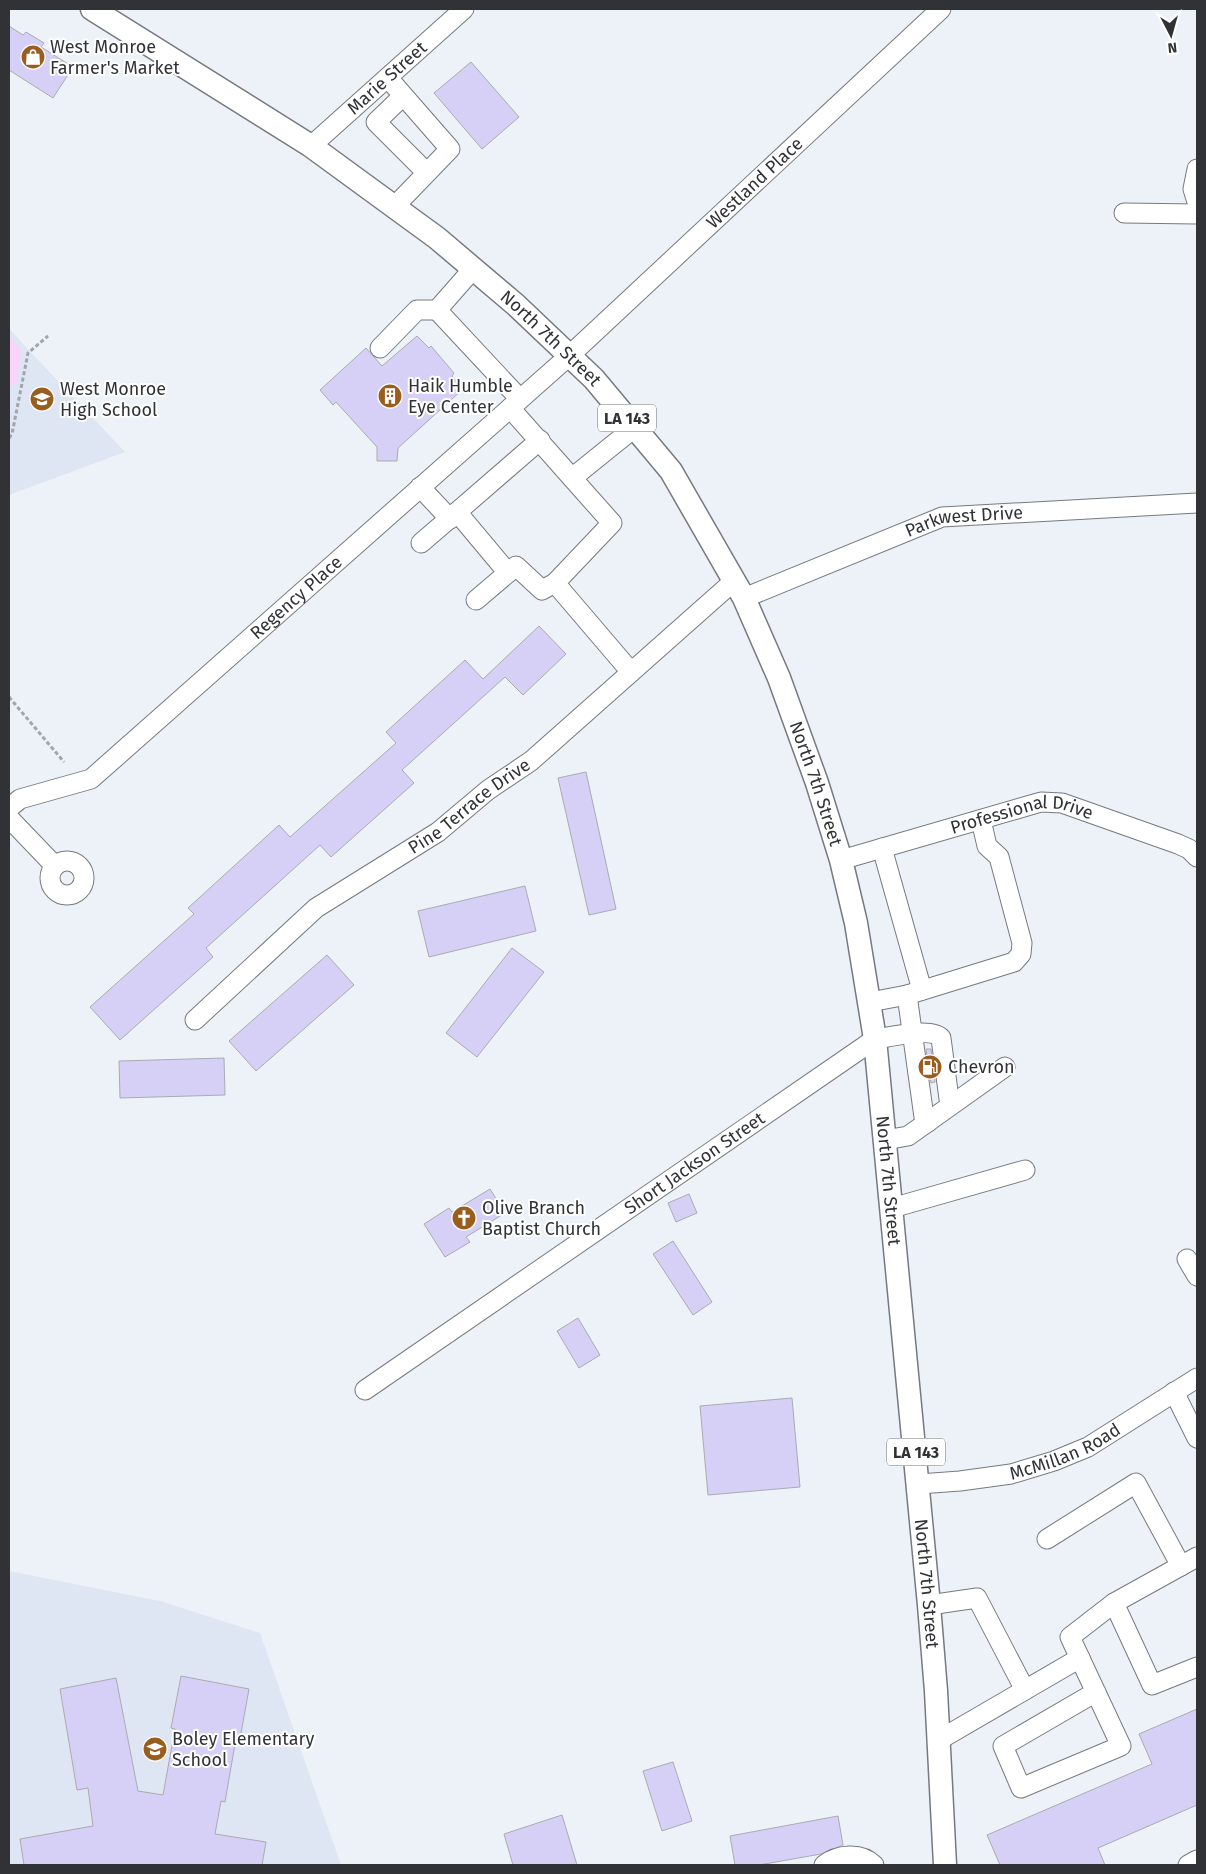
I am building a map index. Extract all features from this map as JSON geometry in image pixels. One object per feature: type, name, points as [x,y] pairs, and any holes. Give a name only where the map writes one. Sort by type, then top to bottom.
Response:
[{"type":"main road","name":"North 7th Street","points":[[92,9],[312,146],[437,238],[516,305],[594,379],[671,472],[739,590],[779,678],[817,783],[856,923],[870,1002],[919,1484],[939,1740],[942,1863]]},
{"type":"street","name":"Marie Street","points":[[312,146],[464,9]]},
{"type":"street","name":"Westland Place","points":[[569,356],[941,9]]},
{"type":"street","points":[[388,78],[450,149],[394,207]]},
{"type":"street","points":[[403,96],[376,122],[426,172]]},
{"type":"street","points":[[1197,169],[1193,189],[1197,202]]},
{"type":"street","points":[[1124,212],[1197,214]]},
{"type":"street","points":[[380,348],[418,310],[437,310],[473,269]]},
{"type":"street","points":[[437,310],[515,403],[540,440],[612,523],[555,583],[542,590],[516,566],[476,600]]},
{"type":"street","name":"Regency Place","points":[[9,808],[20,799],[91,779],[569,356]]},
{"type":"street","points":[[572,478],[634,428]]},
{"type":"street","points":[[421,543],[540,440]]},
{"type":"street","points":[[420,487],[454,515],[508,573]]},
{"type":"street","name":"Parkwest Drive","points":[[739,590],[942,517],[1197,503]]},
{"type":"street","points":[[555,583],[631,672]]},
{"type":"street","name":"Pine Terrace Drive","points":[[195,1020],[316,908],[438,832],[488,790],[531,761],[631,672],[739,590]]},
{"type":"street","name":"Professional Drive","points":[[840,860],[1041,802],[1062,803],[1178,844],[1189,849],[1197,857]]},
{"type":"street","points":[[9,818],[55,866]]},
{"type":"street","points":[[870,1002],[914,992],[1014,962],[1022,954],[1022,943],[999,858],[988,846],[981,820]]},
{"type":"street","points":[[882,848],[914,992],[912,1034],[924,1117],[928,1122]]},
{"type":"street","points":[[875,1039],[933,1032],[941,1038],[950,1098],[953,1103]]},
{"type":"street","name":"Short Jackson Street","points":[[365,1390],[875,1039]]},
{"type":"street","points":[[885,1140],[908,1136],[1005,1066]]},
{"type":"street","points":[[892,1208],[1025,1170]]},
{"type":"street","points":[[1187,1258],[1197,1276]]},
{"type":"street","name":"McMillan Road","points":[[919,1484],[1011,1474],[1054,1461],[1088,1447],[1197,1378]]},
{"type":"street","points":[[1174,1392],[1197,1438]]},
{"type":"street","points":[[1047,1539],[1136,1483],[1189,1561],[1114,1603],[1070,1637],[1096,1692],[1121,1746],[1021,1788],[1003,1746],[1096,1692]]},
{"type":"street","points":[[929,1605],[976,1598],[1025,1690]]},
{"type":"street","points":[[1114,1603],[1152,1685],[1197,1667]]},
{"type":"street","points":[[939,1740],[1080,1658]]},
{"type":"street","points":[[824,1865],[832,1860],[852,1856],[868,1859],[874,1865]]},
{"type":"street","points":[[1188,1865],[1197,1860]]},
{"type":"path","points":[[9,438],[12,434],[28,353],[48,336]]},
{"type":"path","points":[[9,698],[64,762]]},
{"type":"shaded area","name":"West Monroe High School","points":[[9,328],[24,345],[125,452],[9,495]]},
{"type":"shaded area","points":[[9,336],[21,350],[17,382],[9,388]]},
{"type":"shaded area","name":"Boley Elementary School","points":[[9,1571],[160,1601],[260,1633],[341,1865],[9,1865]]},
{"type":"building","name":"West Monroe Farmer's Market","points":[[9,26],[23,35],[26,32],[44,43],[41,47],[73,67],[53,98],[9,70]]},
{"type":"building","points":[[471,62],[519,117],[482,149],[434,93]]},
{"type":"building","name":"Haik Humble Eye Center","points":[[417,336],[429,348],[431,346],[454,373],[452,376],[463,389],[398,448],[397,461],[377,461],[377,447],[336,402],[333,405],[320,390],[366,348],[382,366]]},
{"type":"building","points":[[539,626],[566,654],[523,695],[505,677],[402,770],[414,783],[331,857],[320,845],[206,948],[213,957],[120,1040],[90,1007],[194,914],[188,908],[279,825],[290,837],[396,743],[386,732],[465,660],[483,679]]},
{"type":"building","points":[[586,772],[616,909],[589,915],[558,778]]},
{"type":"building","points":[[525,886],[536,931],[429,957],[418,911]]},
{"type":"building","points":[[512,948],[544,972],[477,1057],[446,1033]]},
{"type":"building","points":[[327,955],[354,985],[256,1071],[229,1041]]},
{"type":"building","points":[[926,1049],[931,1049],[935,1082],[931,1083]]},
{"type":"building","points":[[224,1058],[225,1095],[120,1098],[119,1061]]},
{"type":"building","name":"Olive Branch Baptist Church","points":[[490,1189],[505,1213],[466,1237],[470,1242],[445,1257],[424,1224],[449,1208],[452,1212]]},
{"type":"building","points":[[689,1194],[697,1213],[676,1222],[668,1203]]},
{"type":"building","points":[[673,1241],[712,1302],[693,1315],[653,1254]]},
{"type":"building","points":[[578,1318],[600,1355],[579,1368],[557,1331]]},
{"type":"building","points":[[792,1398],[800,1487],[708,1495],[700,1406]]},
{"type":"building","points":[[181,1676],[249,1689],[239,1744],[235,1744],[225,1802],[221,1801],[215,1834],[266,1842],[262,1865],[24,1865],[20,1839],[93,1826],[88,1788],[77,1790],[60,1689],[116,1678],[138,1791],[163,1795],[175,1729],[171,1728]]},
{"type":"building","points":[[1197,1709],[1197,1805],[1098,1848],[1105,1865],[1000,1865],[987,1835],[1152,1764],[1139,1734]]},
{"type":"building","points":[[673,1762],[692,1821],[662,1831],[643,1771]]},
{"type":"building","points":[[562,1815],[577,1865],[513,1865],[504,1834]]},
{"type":"building","points":[[838,1816],[843,1845],[821,1854],[759,1865],[735,1865],[730,1836]]},
{"type":"place","name":"West Monroe Farmer's Market","points":[[33,57]]},
{"type":"place","name":"Haik Humble Eye Center","points":[[390,396]]},
{"type":"place","name":"West Monroe High School","points":[[42,399]]},
{"type":"place","name":"Chevron","points":[[930,1067]]},
{"type":"place","name":"Olive Branch Baptist Church","points":[[464,1218]]},
{"type":"place","name":"Boley Elementary School","points":[[155,1749]]}]
